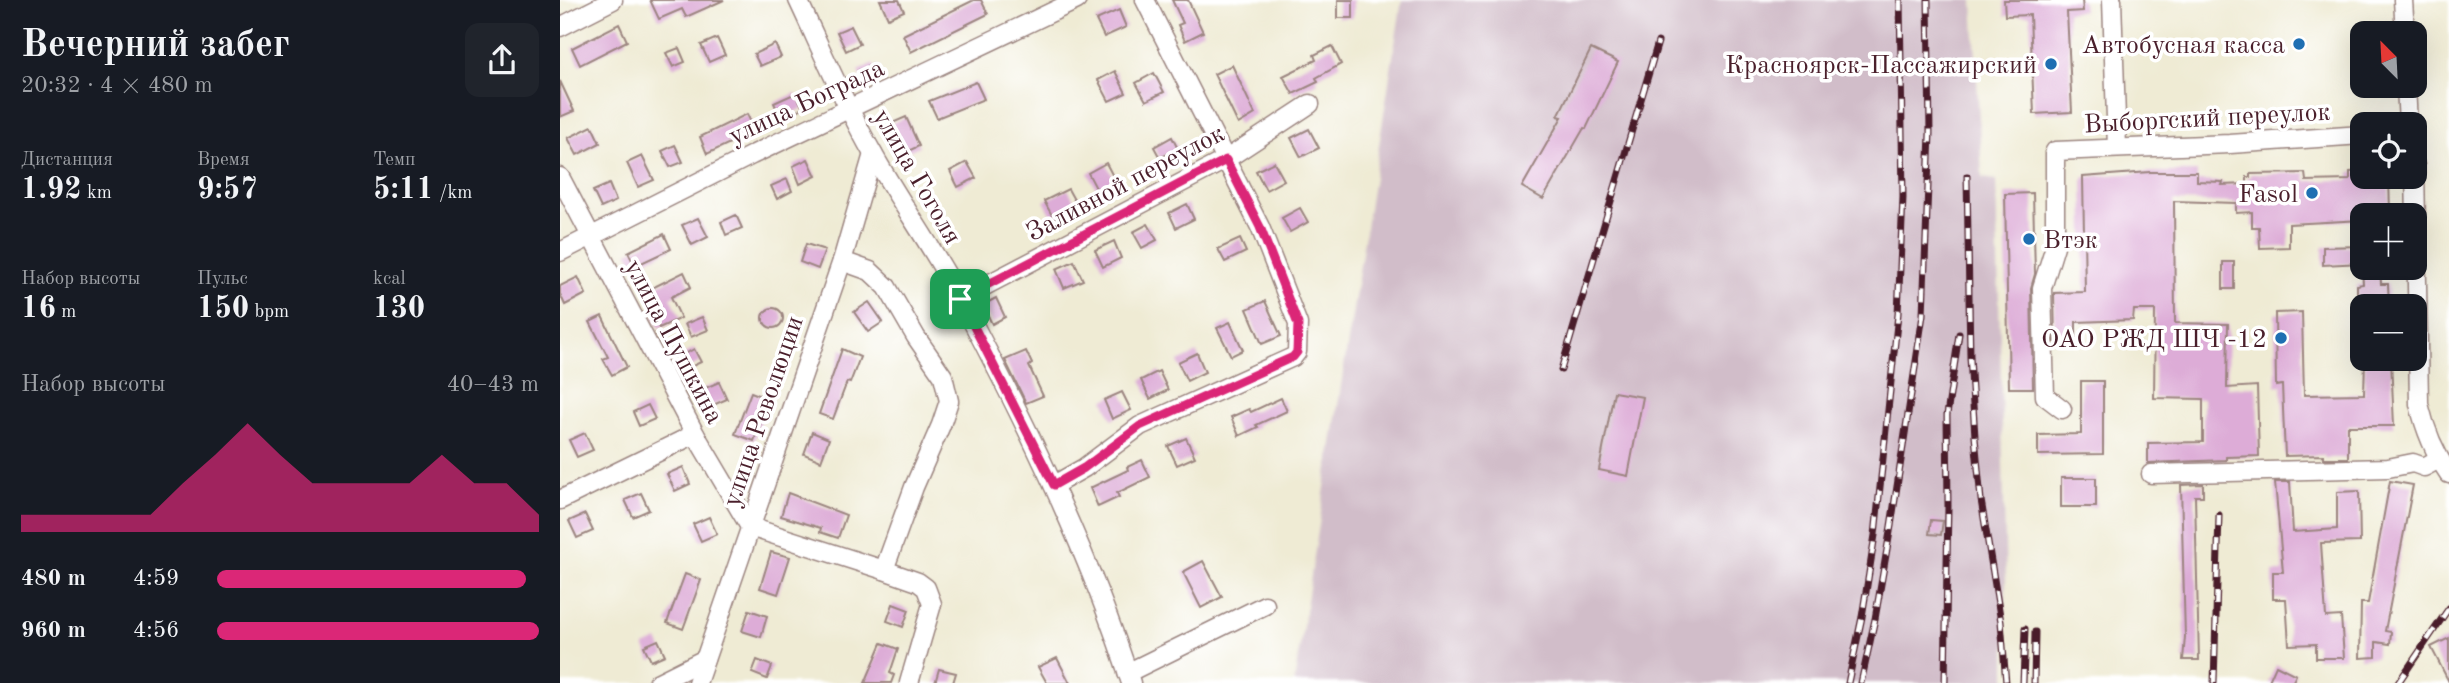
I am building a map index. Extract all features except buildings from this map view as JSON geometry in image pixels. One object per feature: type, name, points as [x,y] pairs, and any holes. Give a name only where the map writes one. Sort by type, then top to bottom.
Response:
[{"type":"street","points":[[560,27],[613,0]]},
{"type":"street","name":"улица Гоголя","points":[[798,0],[849,110],[960,299],[1054,485],[1102,599],[1129,678]]},
{"type":"street","name":"улица Бограда","points":[[560,252],[752,155],[1077,0]]},
{"type":"street","points":[[1054,485],[1084,468],[1140,426],[1293,357],[1297,352],[1298,324],[1260,227],[1145,0]]},
{"type":"street","points":[[2112,0],[2117,148]]},
{"type":"street","points":[[2403,0],[2404,21]]},
{"type":"street","name":"Заливной переулок","points":[[960,299],[1226,160],[1310,104]]},
{"type":"street","name":"Выборгский переулок","points":[[2062,409],[2045,397],[2042,288],[2055,246],[2055,150],[2230,144],[2350,136]]},
{"type":"street","name":"улица Революции","points":[[697,683],[842,261],[873,155]]},
{"type":"street","name":"улица Пушкина","points":[[560,177],[695,434],[750,527]]},
{"type":"street","points":[[2151,474],[2388,468],[2413,463],[2424,467],[2444,467],[2426,430],[2419,404],[2415,189]]},
{"type":"street","points":[[842,261],[870,271],[887,287],[943,376],[949,401],[884,570]]},
{"type":"street","points":[[560,500],[695,434]]},
{"type":"street","points":[[750,527],[884,570],[918,582],[926,588],[932,604],[909,683]]},
{"type":"street","points":[[1129,678],[1265,604]]},
{"type":"street","points":[[657,683],[705,659]]},
{"type":"shaded area","points":[[1402,0],[1973,0],[1982,178],[1996,180],[2006,683],[1294,683]]},
{"type":"railway","points":[[1848,683],[1875,535],[1898,314],[1903,197],[1900,0]]},
{"type":"railway","points":[[1861,683],[1891,526],[1923,315],[1930,133],[1928,0]]},
{"type":"railway","points":[[1561,370],[1658,42]]},
{"type":"railway","points":[[1967,176],[1970,357],[1975,437],[1981,500],[2001,622],[2006,683]]},
{"type":"railway","points":[[1945,683],[1947,415],[1959,334]]},
{"type":"railway","points":[[2214,683],[2219,515]]},
{"type":"railway","points":[[2398,683],[2449,608]]},
{"type":"railway","points":[[2023,683],[2025,629]]},
{"type":"railway","points":[[2034,683],[2035,632]]},
{"type":"place","name":"Автобусная касса","points":[[2299,44]]},
{"type":"place","name":"Красноярск-Пассажирский","points":[[2051,64]]},
{"type":"place","name":"Fasol","points":[[2312,193]]},
{"type":"place","name":"Втэк","points":[[2029,239]]},
{"type":"place","name":"ОАО РЖД ШЧ -12","points":[[2281,338]]},
{"type":"route","points":[[1226,160],[1260,227],[1298,324],[1297,352],[1293,357],[1140,426],[1084,468],[1054,485],[960,299],[1226,160]]}]
